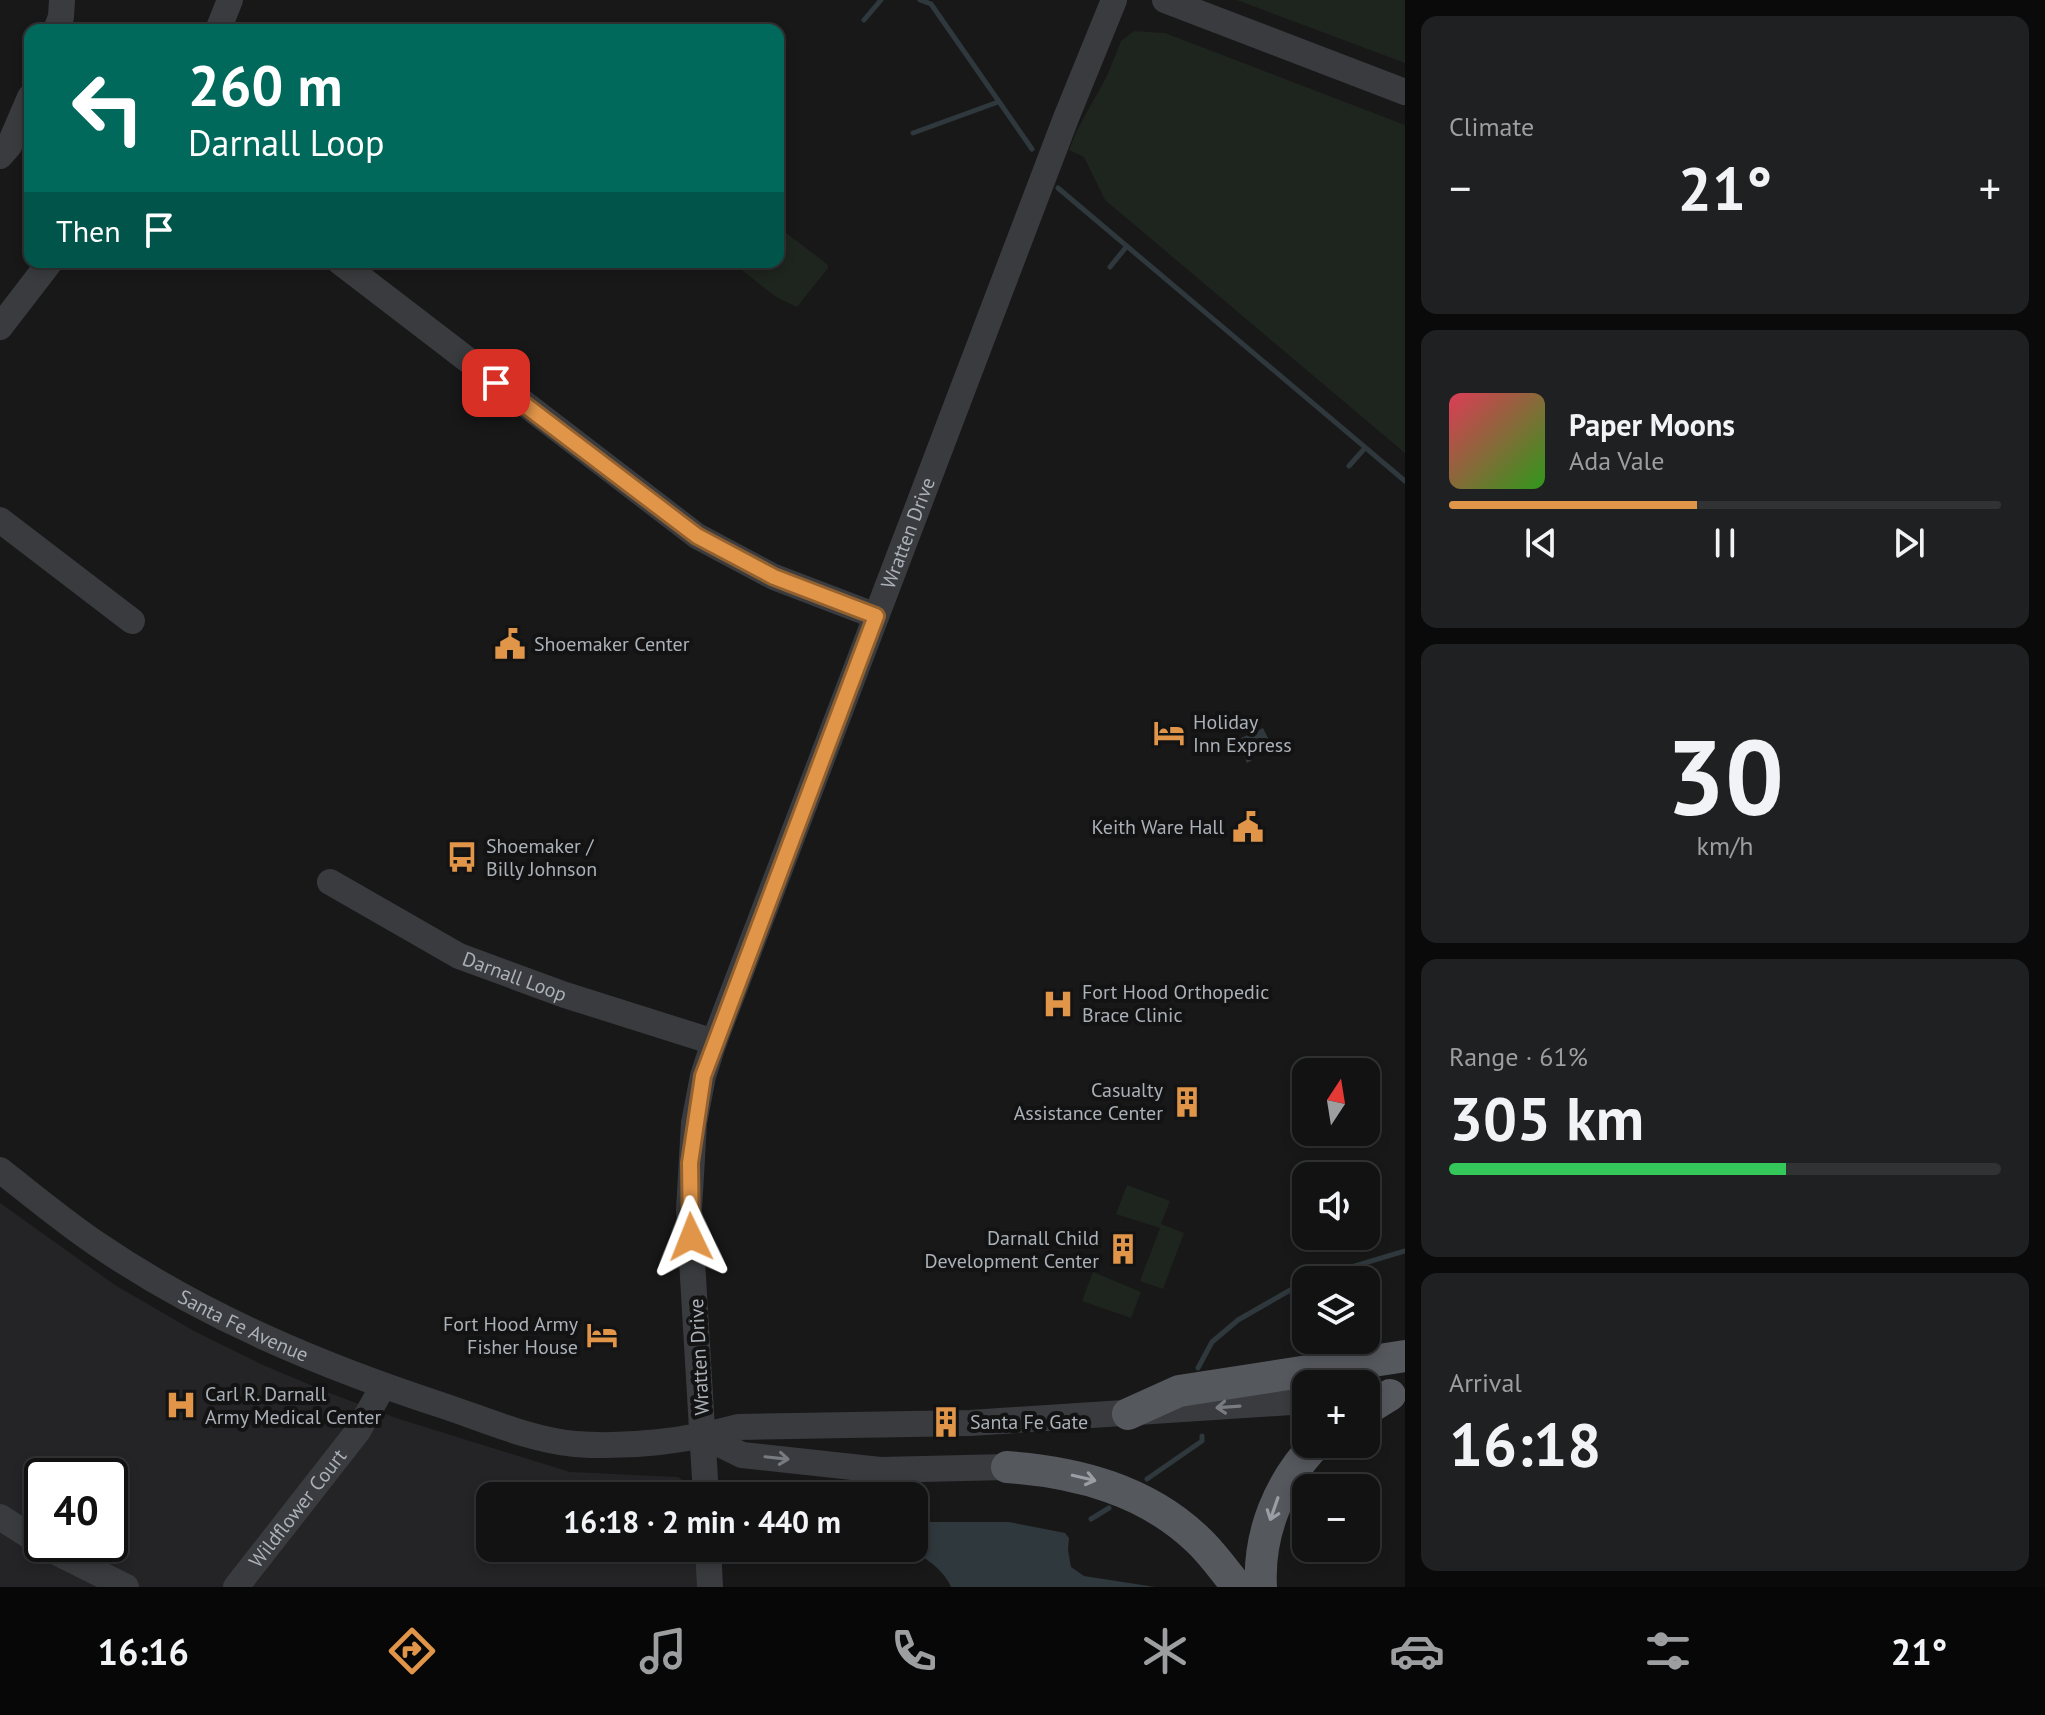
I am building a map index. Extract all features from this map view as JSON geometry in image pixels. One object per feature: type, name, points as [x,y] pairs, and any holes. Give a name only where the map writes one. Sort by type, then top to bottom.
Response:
[{"type":"main road","points":[[1128,1414],[1179,1391],[1405,1356]]},
{"type":"main road","points":[[1261,1587],[1263,1551],[1274,1505],[1302,1458]]},
{"type":"main road","points":[[1007,1467],[1043,1469],[1095,1479],[1155,1507],[1198,1539],[1238,1587]]},
{"type":"street","points":[[58,24],[62,0]]},
{"type":"street","points":[[220,24],[230,0]]},
{"type":"street","name":"Wratten Drive","points":[[705,1482],[689,1210],[690,1163],[703,1076],[1061,131],[1114,0]]},
{"type":"street","points":[[1165,0],[1405,92]]},
{"type":"street","points":[[0,156],[9,146],[24,111]]},
{"type":"street","points":[[0,327],[45,268]]},
{"type":"street","points":[[348,268],[697,536],[774,577],[876,616]]},
{"type":"street","points":[[0,520],[132,621]]},
{"type":"street","name":"Darnall Loop","points":[[330,882],[459,956],[565,995],[714,1042]]},
{"type":"street","name":"Santa Fe Avenue","points":[[0,1170],[98,1244],[157,1281],[278,1344],[383,1386],[558,1441],[598,1445],[703,1436],[738,1427],[1004,1421],[1292,1402]]},
{"type":"street","name":"Wildflower Court","points":[[236,1587],[358,1431],[383,1386]]},
{"type":"street","points":[[703,1436],[742,1455],[880,1470],[1007,1467]]},
{"type":"street","points":[[0,1517],[50,1549],[126,1587]]},
{"type":"street","points":[[709,1562],[710,1587]]},
{"type":"shaded area","points":[[1237,0],[1405,0],[1405,63]]},
{"type":"shaded area","points":[[1134,31],[1165,33],[1405,125],[1405,453],[1105,200],[1084,157],[1069,150],[1107,76],[1121,41]]},
{"type":"shaded area","points":[[784,232],[827,264],[828,268],[797,307],[776,297],[743,271],[744,268],[784,268]]},
{"type":"shaded area","points":[[1263,728],[1271,744],[1250,754],[1252,760],[1247,763],[1237,740]]},
{"type":"shaded area","points":[[1127,1185],[1170,1201],[1161,1224],[1184,1233],[1163,1289],[1140,1281],[1160,1228],[1116,1214]]},
{"type":"shaded area","name":"Carl R. Darnall Army Medical Center","points":[[0,1203],[115,1285],[194,1331],[327,1392],[396,1418],[570,1472],[678,1477],[686,1482],[476,1482],[476,1562],[699,1562],[701,1587],[0,1587]]},
{"type":"shaded area","points":[[1093,1272],[1141,1292],[1131,1318],[1082,1301]]},
{"type":"shaded area","points":[[928,1522],[1009,1522],[1065,1533],[1069,1538],[1071,1567],[1084,1576],[1155,1587],[951,1587],[929,1561]]},
{"type":"waterway","points":[[864,20],[881,0]]},
{"type":"waterway","points":[[920,0],[931,4],[1032,149]]},
{"type":"waterway","points":[[913,133],[998,102]]},
{"type":"waterway","points":[[1058,188],[1405,481]]},
{"type":"waterway","points":[[1110,267],[1127,246]]},
{"type":"waterway","points":[[1349,466],[1365,448]]},
{"type":"waterway","points":[[1355,1266],[1405,1251]]},
{"type":"waterway","points":[[1198,1368],[1212,1342],[1238,1320],[1292,1289]]},
{"type":"waterway","points":[[1147,1479],[1202,1441],[1202,1436]]},
{"type":"waterway","points":[[1091,1519],[1109,1508]]},
{"type":"place","name":"Shoemaker Center","points":[[510,644]]},
{"type":"place","name":"Holiday Inn Express","points":[[1169,733]]},
{"type":"place","name":"Keith Ware Hall","points":[[1248,827]]},
{"type":"place","name":"Shoemaker / Billy Johnson","points":[[462,857]]},
{"type":"place","name":"Fort Hood Orthopedic Brace Clinic","points":[[1058,1004]]},
{"type":"place","name":"Casualty Assistance Center","points":[[1187,1102]]},
{"type":"place","name":"Darnall Child Development Center","points":[[1123,1249]]},
{"type":"place","name":"Fort Hood Army Fisher House","points":[[602,1335]]},
{"type":"place","name":"Carl R. Darnall Army Medical Center","points":[[181,1405]]},
{"type":"place","name":"Santa Fe Gate","points":[[946,1422]]},
{"type":"route","points":[[496,383],[697,536],[774,577],[876,616],[703,1076],[690,1163],[691,1237]]}]
